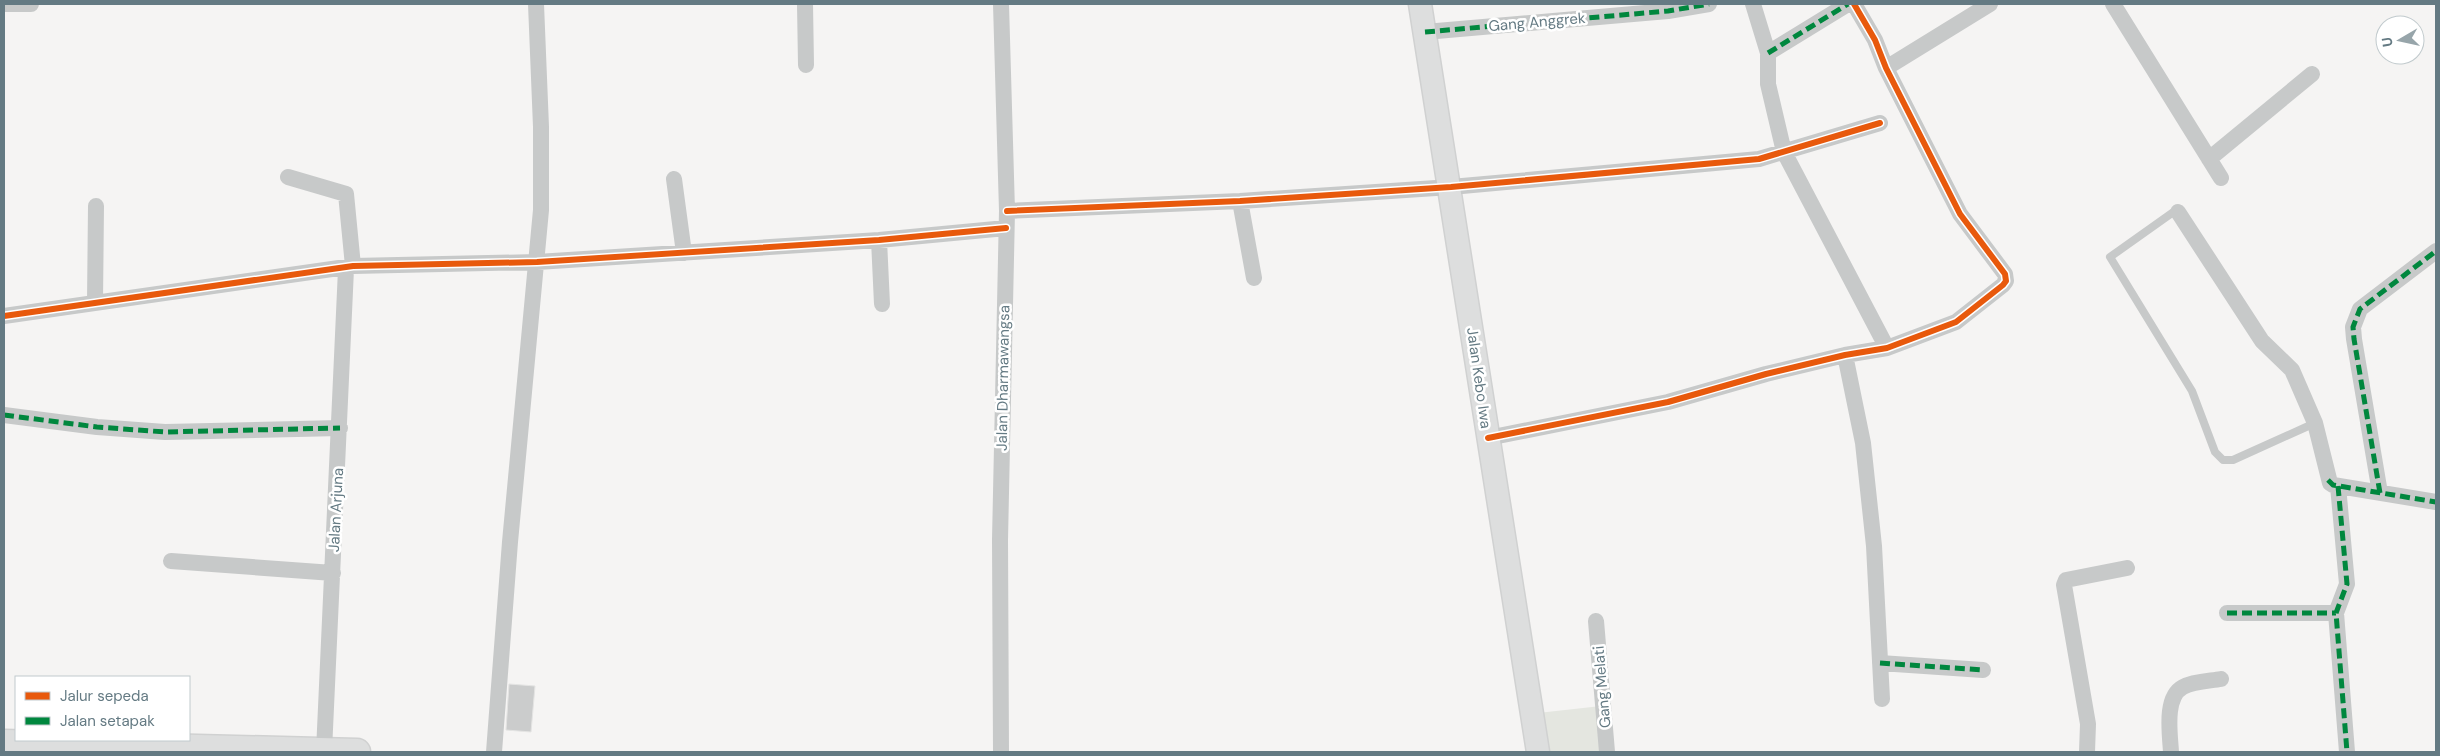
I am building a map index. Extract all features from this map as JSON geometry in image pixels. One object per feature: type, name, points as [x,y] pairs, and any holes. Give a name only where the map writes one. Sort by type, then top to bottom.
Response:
[{"type":"highway","points":[[4,744],[52,748],[357,752]]},
{"type":"main road","name":"Jalan Kebo Iwa","points":[[1420,4],[1451,187],[1488,438],[1538,752]]},
{"type":"street","points":[[4,4],[31,4]]},
{"type":"street","points":[[494,752],[510,542],[541,210],[541,146],[536,4]]},
{"type":"street","points":[[805,4],[806,65]]},
{"type":"street","name":"Jalan Dharmawangsa","points":[[1001,4],[1007,211],[1000,540],[1001,752]]},
{"type":"street","name":"Gang Anggrek","points":[[1425,32],[1668,10],[1709,4]]},
{"type":"street","points":[[1753,4],[1768,53],[1768,84],[1778,154],[1887,348]]},
{"type":"street","points":[[1768,53],[1848,4]]},
{"type":"street","points":[[1488,438],[1668,402],[1760,375],[1844,355],[1887,348],[1956,322],[2006,282],[2005,274],[1960,214],[1886,68],[1874,40],[1854,4]]},
{"type":"street","points":[[1886,68],[1990,4]]},
{"type":"street","points":[[2113,4],[2221,178]]},
{"type":"street","points":[[2209,159],[2312,74]]},
{"type":"street","points":[[1007,211],[1240,201],[1451,187],[1778,154],[1880,122]]},
{"type":"street","name":"Jalan Arjuna","points":[[288,177],[346,194],[350,268],[332,573],[332,752]]},
{"type":"street","points":[[674,179],[684,253]]},
{"type":"street","points":[[1240,201],[1254,278]]},
{"type":"street","points":[[95,302],[96,206]]},
{"type":"street","points":[[2178,212],[2262,341],[2292,370],[2315,423],[2328,480],[2333,485],[2436,502]]},
{"type":"street","points":[[4,316],[350,268],[537,262],[879,240],[1006,228]]},
{"type":"street","points":[[879,240],[882,304]]},
{"type":"street","points":[[2380,493],[2354,339],[2356,315],[2360,308],[2436,251]]},
{"type":"street","points":[[1844,355],[1863,443],[1874,546],[1882,699]]},
{"type":"street","points":[[4,415],[97,427],[165,432],[340,428]]},
{"type":"street","points":[[2338,486],[2347,584],[2336,614],[2347,752]]},
{"type":"street","points":[[171,561],[332,573]]},
{"type":"street","points":[[2087,752],[2088,724],[2064,585],[2066,580],[2069,579],[2127,568]]},
{"type":"street","points":[[2227,613],[2336,614]]},
{"type":"street","name":"Gang Melati","points":[[1596,622],[1607,752]]},
{"type":"street","points":[[1880,664],[1983,670]]},
{"type":"street","points":[[2171,752],[2170,710],[2177,691],[2185,686],[2221,678]]},
{"type":"lane","points":[[2178,212],[2172,213],[2110,257],[2192,391],[2215,452],[2223,460],[2232,460],[2315,423]]},
{"type":"shaded area","points":[[1601,706],[1605,752],[1545,752],[1538,713]]},
{"type":"building","points":[[509,684],[535,686],[531,732],[506,730]]},
{"type":"marked path","points":[[1425,32],[1668,11],[1709,4]]},
{"type":"marked path","points":[[1768,53],[1848,4]]},
{"type":"marked path","points":[[2380,493],[2353,327],[2360,309],[2436,251]]},
{"type":"marked path","points":[[4,415],[97,427],[165,432],[340,428]]},
{"type":"marked path","points":[[2328,480],[2333,485],[2436,502]]},
{"type":"marked path","points":[[2338,486],[2347,584],[2336,613],[2347,752]]},
{"type":"marked path","points":[[2227,613],[2336,613]]},
{"type":"marked path","points":[[1880,663],[1983,670]]},
{"type":"cycle path","points":[[1488,438],[1668,402],[1766,374],[1845,355],[1887,348],[1956,322],[2003,285],[2006,281],[2005,274],[1960,214],[1886,68],[1875,40],[1854,4]]},
{"type":"cycle path","points":[[1007,211],[1240,201],[1451,187],[1759,159],[1880,123]]},
{"type":"cycle path","points":[[4,316],[353,266],[537,262],[879,240],[1006,228]]}]
